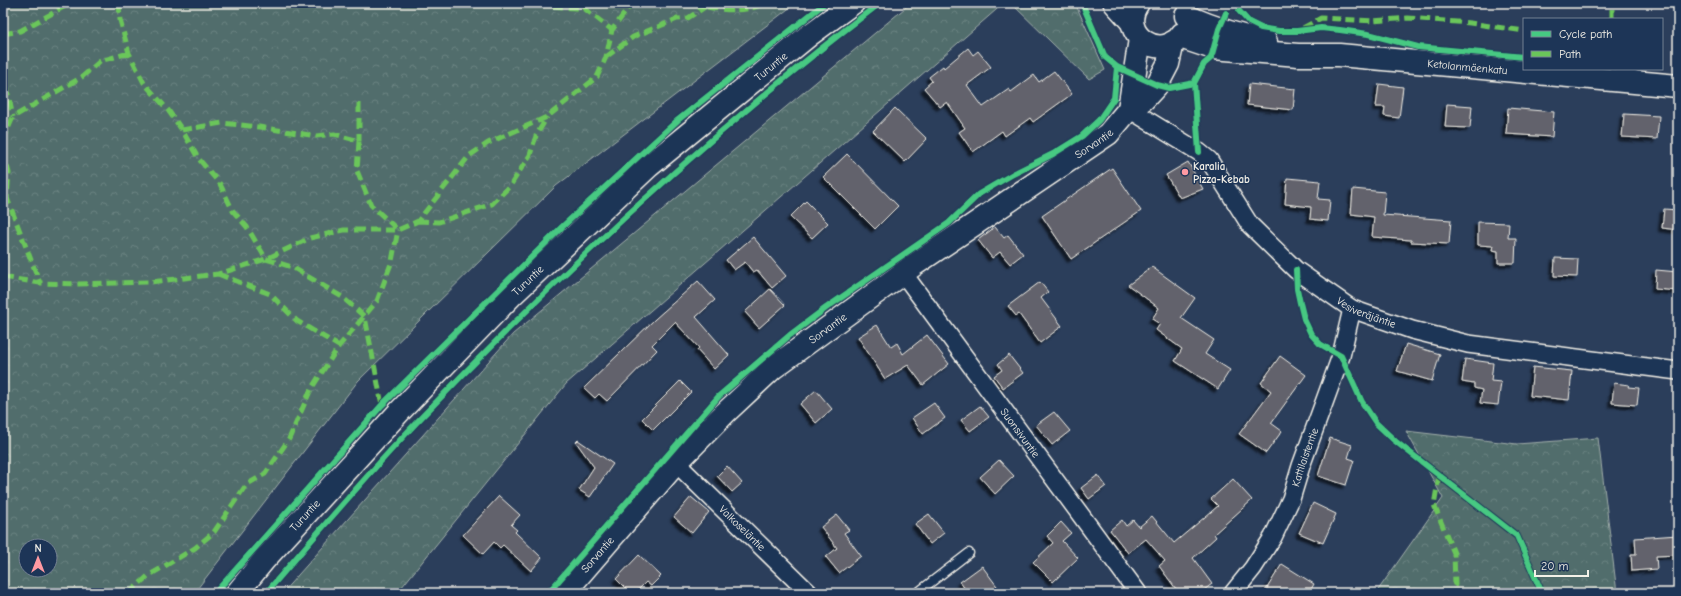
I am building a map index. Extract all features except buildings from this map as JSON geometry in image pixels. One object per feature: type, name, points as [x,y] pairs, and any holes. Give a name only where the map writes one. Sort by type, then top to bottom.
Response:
[{"type":"main road","name":"Turuntie","points":[[237,593],[264,560],[399,412],[511,296],[649,166],[808,36],[853,3]]},
{"type":"main road","name":"Sorvantie","points":[[564,593],[676,464],[725,413],[773,368],[903,273],[1108,134],[1130,109],[1157,86],[1168,64],[1177,40],[1184,31],[1184,9]]},
{"type":"main road","name":"Ketolanmäenkatu","points":[[1184,9],[1244,37],[1329,54]]},
{"type":"main road","points":[[1137,22],[1147,44],[1165,46],[1177,40]]},
{"type":"main road","points":[[1130,109],[1137,22]]},
{"type":"main road","name":"Ketolanmäenkatu","points":[[1177,40],[1213,48],[1277,54],[1329,54],[1678,86]]},
{"type":"street","points":[[1114,3],[1137,22]]},
{"type":"street","name":"Vesiveräjäntie","points":[[1130,109],[1204,156],[1250,224],[1296,270],[1352,309],[1412,330],[1468,344],[1678,371]]},
{"type":"street","name":"Suonsivuntie","points":[[903,273],[1138,593]]},
{"type":"street","name":"Kattilaistentie","points":[[1233,593],[1253,568],[1273,537],[1291,499],[1301,466],[1341,356],[1352,309]]},
{"type":"street","name":"Valkoseläntie","points":[[676,464],[809,593]]},
{"type":"lane","points":[[917,593],[969,553]]},
{"type":"green space","points":[[3,3],[796,3],[556,186],[358,381],[194,593],[3,593]]},
{"type":"green space","points":[[911,3],[1004,3],[566,384],[397,593],[282,593],[513,334]]},
{"type":"green space","points":[[1011,3],[1075,3],[1105,70],[1089,79]]},
{"type":"green space","points":[[1406,431],[1517,444],[1598,438],[1617,593],[1376,593],[1443,498]]},
{"type":"marked path","points":[[3,34],[20,31],[71,3]]},
{"type":"marked path","points":[[119,3],[120,20],[129,53],[144,83],[168,110],[182,130],[198,158],[220,184],[233,211],[247,227],[266,259],[292,267],[342,297],[365,317],[382,405]]},
{"type":"marked path","points":[[3,277],[40,283],[78,284],[151,282],[218,274],[266,259],[310,238],[344,230],[398,230],[418,221],[469,156],[488,143],[547,117],[597,77],[606,57],[612,30],[632,3]]},
{"type":"marked path","points":[[693,3],[710,8],[729,10],[748,9],[764,3]]},
{"type":"marked path","points":[[1612,3],[1612,18]]},
{"type":"marked path","points":[[553,6],[585,9],[612,30]]},
{"type":"marked path","points":[[606,57],[633,37],[677,19],[688,18],[705,7]]},
{"type":"marked path","points":[[1303,28],[1321,18],[1373,21],[1408,18],[1470,23],[1523,31]]},
{"type":"marked path","points":[[3,141],[13,117],[82,77],[100,61],[129,53]]},
{"type":"marked path","points":[[3,71],[13,117]]},
{"type":"marked path","points":[[359,103],[359,141]]},
{"type":"marked path","points":[[418,221],[439,222],[492,204],[510,186],[530,155],[536,136],[547,117]]},
{"type":"marked path","points":[[182,130],[222,123],[316,136],[334,134],[359,141],[357,171],[371,205],[398,230]]},
{"type":"marked path","points":[[3,151],[9,173],[7,198],[40,283]]},
{"type":"marked path","points":[[129,593],[148,576],[195,548],[214,532],[246,485],[265,474],[289,439],[311,389],[339,346],[377,301],[392,261],[398,230]]},
{"type":"marked path","points":[[218,274],[270,294],[297,321],[339,346]]},
{"type":"marked path","points":[[1439,476],[1434,505],[1454,553],[1455,585],[1449,593]]},
{"type":"cycle path","points":[[215,593],[382,405],[562,227],[678,120],[825,3]]},
{"type":"cycle path","points":[[266,593],[416,423],[470,367],[582,257],[698,151],[818,51],[880,3]]},
{"type":"cycle path","points":[[1082,3],[1105,57],[1117,67],[1157,85],[1169,88],[1194,83]]},
{"type":"cycle path","points":[[1239,11],[1249,22],[1261,28],[1279,31],[1297,31],[1321,28],[1340,30],[1368,34],[1418,47],[1523,57]]},
{"type":"cycle path","points":[[1199,152],[1194,83],[1204,64],[1211,58],[1219,29],[1226,13]]},
{"type":"cycle path","points":[[548,593],[719,396],[790,335],[826,308],[949,223],[979,194],[1013,174],[1053,154],[1082,136],[1099,120],[1114,98],[1117,67]]},
{"type":"cycle path","points":[[1296,270],[1297,289],[1300,303],[1304,319],[1311,334],[1320,344],[1341,356],[1362,402],[1376,423],[1395,441],[1517,536],[1542,593]]},
{"type":"place","name":"Karalia Pizza-Kebab","points":[[1185,172]]}]
